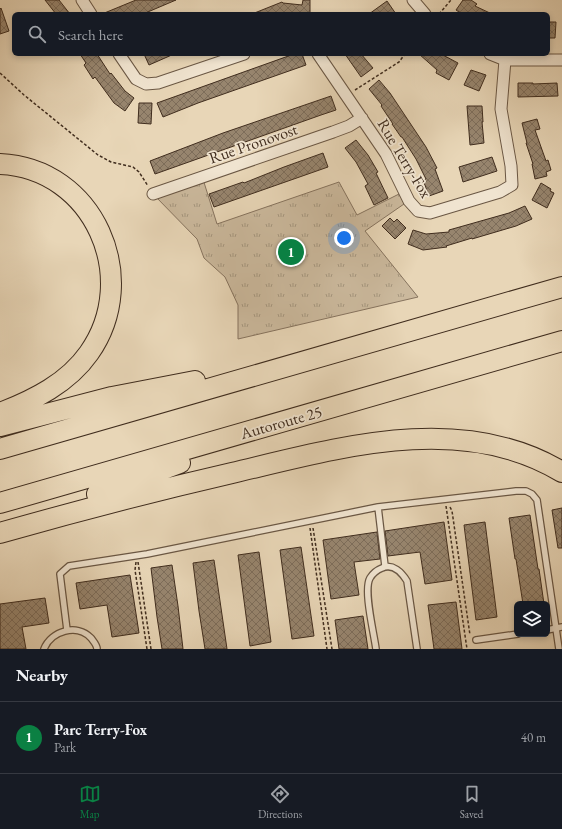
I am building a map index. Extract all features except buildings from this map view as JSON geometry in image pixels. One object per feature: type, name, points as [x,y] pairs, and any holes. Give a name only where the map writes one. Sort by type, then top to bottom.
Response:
[{"type":"highway","points":[[0,164],[22,167],[44,175],[57,182],[76,197],[89,214],[102,236],[109,257],[112,282],[106,321],[98,340],[84,359],[69,375],[50,389],[29,401],[0,413]]},
{"type":"highway","points":[[0,449],[562,286]]},
{"type":"highway","name":"Autoroute 25","points":[[0,503],[562,341]]},
{"type":"highway","points":[[0,426],[73,406],[142,390],[286,366]]},
{"type":"highway","points":[[0,526],[153,474],[280,423]]},
{"type":"highway","points":[[0,533],[102,504],[189,483],[322,453],[395,440],[446,439],[487,444],[532,458],[562,472]]},
{"type":"street","points":[[413,0],[423,12]]},
{"type":"street","points":[[85,1],[90,12]]},
{"type":"street","points":[[120,56],[136,79],[146,84],[158,83],[238,56]]},
{"type":"street","name":"Rue Terry-Fox","points":[[319,56],[386,154],[409,201],[418,211],[430,213],[500,192],[512,185],[511,166],[501,109],[505,60]]},
{"type":"street","points":[[495,56],[505,60],[562,60]]},
{"type":"street","name":"Rue Pronovost","points":[[153,194],[333,132],[349,126],[362,118]]},
{"type":"lane","points":[[67,630],[60,574],[69,566],[147,554],[378,507],[526,491],[532,494],[537,500],[559,649]]},
{"type":"lane","points":[[378,507],[385,566]]},
{"type":"lane","points":[[376,649],[367,589],[370,578],[376,570],[385,566],[392,567],[401,573],[407,581],[417,649]]},
{"type":"lane","points":[[550,629],[562,627]]},
{"type":"lane","points":[[44,649],[48,641],[61,632],[67,630],[76,630],[84,633],[93,640],[98,649]]},
{"type":"lane","points":[[473,641],[514,635]]},
{"type":"path","points":[[441,12],[451,0]]},
{"type":"path","points":[[346,96],[398,62],[403,56]]},
{"type":"path","points":[[0,73],[24,95],[98,156],[111,162],[133,167],[140,172],[153,194]]},
{"type":"path","points":[[452,511],[473,641]]},
{"type":"path","points":[[447,512],[467,649]]},
{"type":"path","points":[[314,530],[332,649]]},
{"type":"path","points":[[310,531],[327,649]]},
{"type":"path","points":[[135,570],[147,649]]},
{"type":"path","points":[[140,570],[151,649]]},
{"type":"green space","points":[[202,176],[217,224],[339,182],[357,215],[401,193],[404,204],[365,231],[418,297],[238,339],[238,305],[225,277],[204,258],[197,239],[155,196]]},
{"type":"place","name":"Parc Terry-Fox","points":[[291,252]]}]
